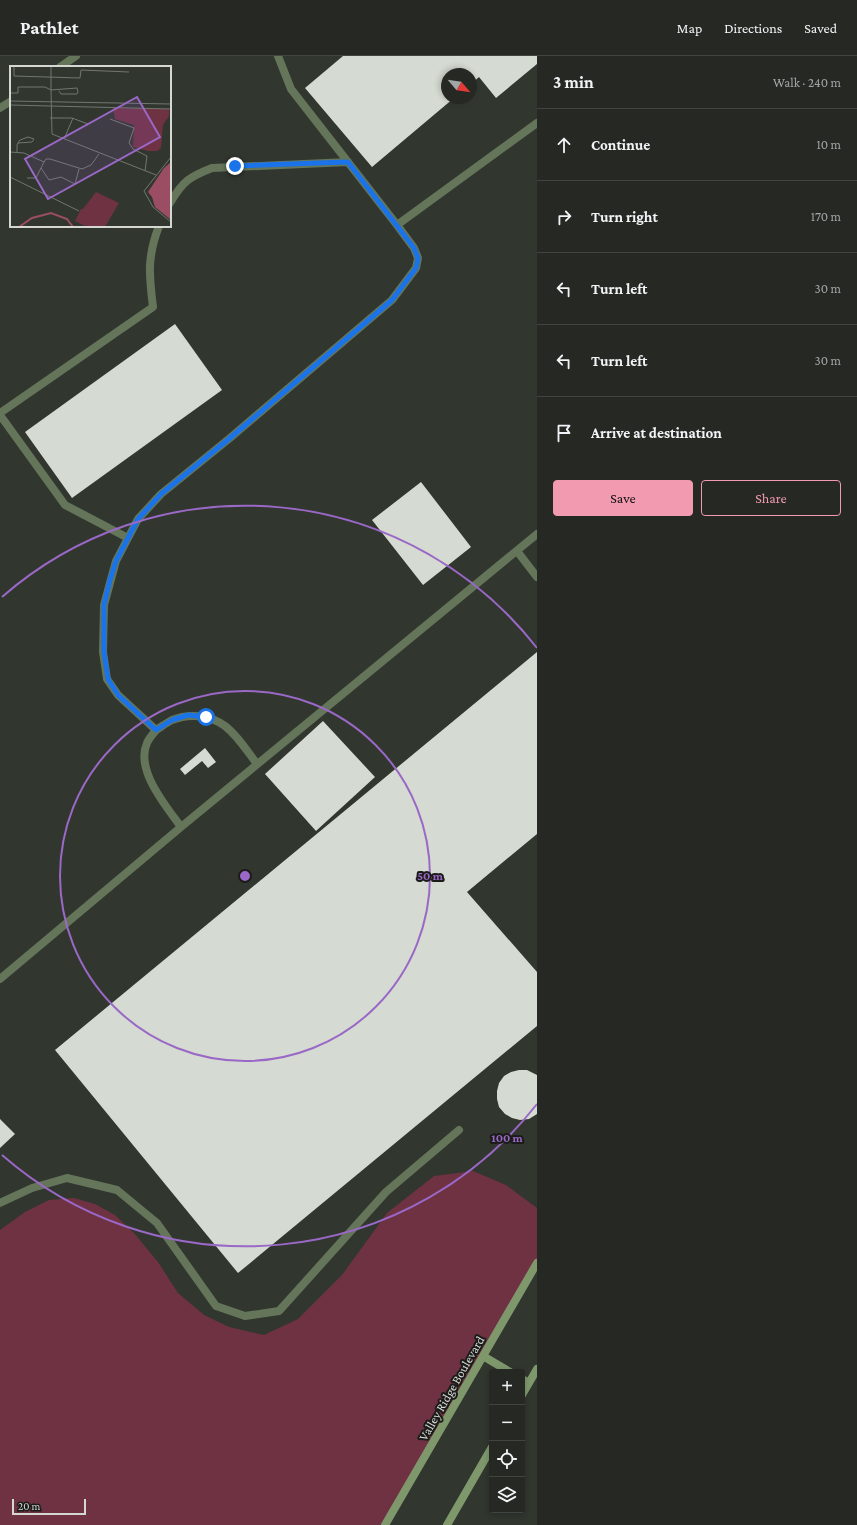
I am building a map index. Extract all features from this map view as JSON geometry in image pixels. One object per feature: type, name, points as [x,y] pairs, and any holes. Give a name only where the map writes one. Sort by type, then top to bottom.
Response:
[{"type":"main road","name":"Valley Ridge Boulevard","points":[[385,1525],[537,1263]]},
{"type":"main road","points":[[483,1356],[505,1369]]},
{"type":"main road","points":[[526,1381],[537,1369]]},
{"type":"main road","points":[[446,1525],[489,1452]]},
{"type":"street","points":[[61,66],[76,56]]},
{"type":"street","points":[[156,730],[118,695],[108,679],[104,652],[104,605],[116,561],[138,519],[161,494],[230,438],[392,300],[416,268],[418,258],[414,248],[397,225],[291,89],[278,56]]},
{"type":"street","points":[[0,108],[10,102]]},
{"type":"street","points":[[397,225],[537,123]]},
{"type":"street","points":[[171,201],[179,189],[193,176],[212,168],[348,162]]},
{"type":"street","points":[[128,538],[65,505],[0,414],[153,307],[149,264],[153,242],[159,227]]},
{"type":"street","points":[[0,979],[257,764],[537,534]]},
{"type":"street","points":[[517,551],[537,576]]},
{"type":"street","points":[[181,827],[147,774],[144,759],[147,743],[156,730],[172,720],[188,715],[206,717],[224,726],[238,739],[257,764]]},
{"type":"street","points":[[0,1203],[32,1188],[67,1178],[117,1190],[157,1223],[216,1306],[245,1316],[279,1311],[386,1192],[459,1130]]},
{"type":"shaded area","points":[[473,1171],[506,1185],[537,1208],[537,1263],[385,1525],[0,1525],[0,1230],[25,1212],[49,1200],[74,1198],[95,1204],[115,1215],[134,1233],[158,1262],[178,1293],[204,1315],[229,1327],[264,1335],[298,1319],[342,1275],[387,1213],[434,1176]]},
{"type":"building","points":[[343,56],[537,56],[537,64],[496,98],[479,77],[477,79],[477,68],[441,68],[441,104],[447,104],[372,167],[305,88]]},
{"type":"building","points":[[175,324],[222,390],[72,498],[25,432]]},
{"type":"building","points":[[421,482],[471,547],[423,585],[372,520]]},
{"type":"building","points":[[537,652],[537,834],[467,892],[537,972],[537,1026],[238,1273],[55,1050]]},
{"type":"building","points":[[323,721],[375,777],[316,831],[265,774]]},
{"type":"building","points":[[205,748],[216,762],[208,768],[202,761],[185,775],[180,769]]},
{"type":"building","points":[[519,1070],[527,1070],[537,1075],[537,1114],[529,1119],[520,1120],[505,1114],[499,1107],[497,1099],[499,1083],[504,1076]]},
{"type":"building","points":[[0,1119],[15,1134],[0,1148]]},
{"type":"route","points":[[206,717],[188,715],[172,720],[156,730],[118,695],[108,679],[104,652],[104,605],[116,561],[138,519],[161,494],[230,438],[392,300],[416,268],[418,258],[414,248],[348,162],[235,166]]}]
